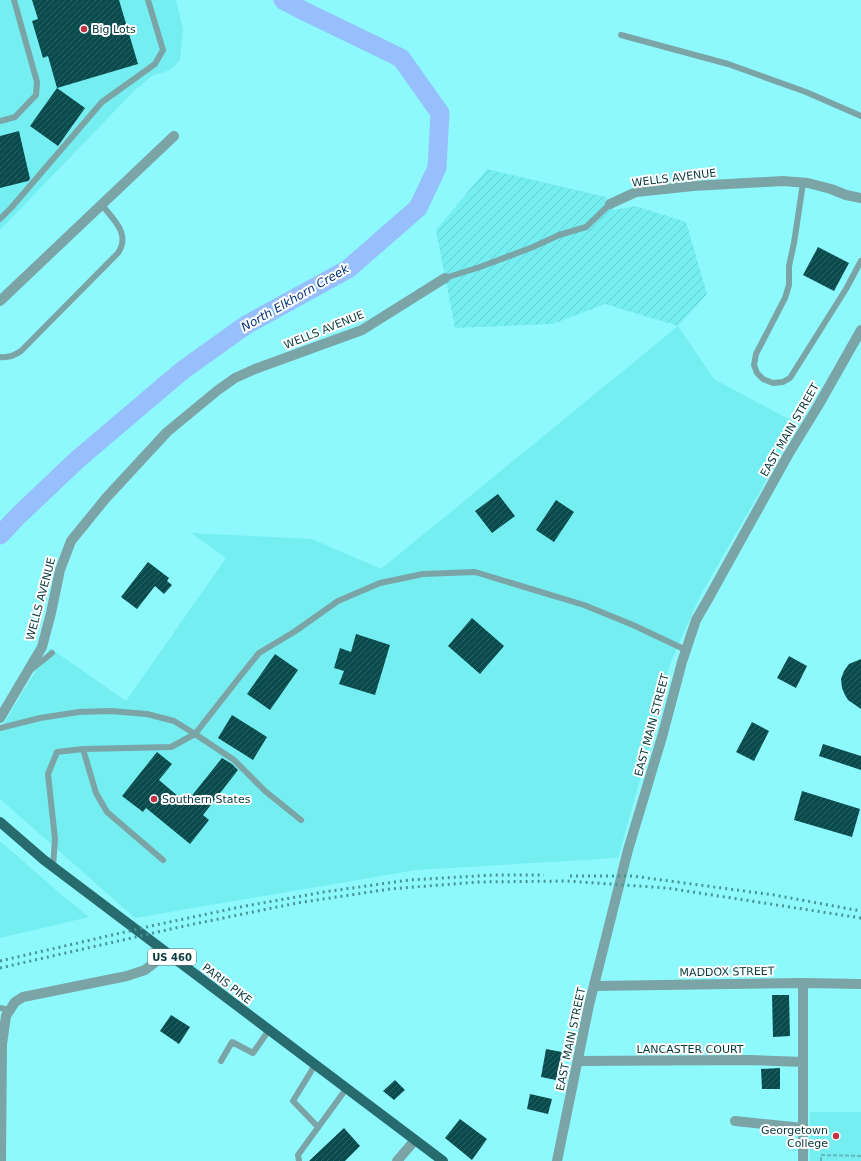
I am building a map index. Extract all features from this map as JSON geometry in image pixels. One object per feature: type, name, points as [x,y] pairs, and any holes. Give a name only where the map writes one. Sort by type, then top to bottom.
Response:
[{"type":"main road","name":"PARIS PIKE","points":[[0,822],[53,867],[443,1161]]},
{"type":"street","points":[[0,301],[174,136]]},
{"type":"street","name":"WELLS AVENUE","points":[[610,204],[636,192],[693,186],[783,181],[816,185],[846,195],[861,198]]},
{"type":"street","name":"WELLS AVENUE","points":[[0,718],[42,647],[60,570],[71,542],[106,498],[167,432],[235,378],[255,368],[362,330],[445,278]]},
{"type":"street","name":"EAST MAIN STREET","points":[[558,1161],[594,986],[628,850],[696,620],[788,455],[861,330]]},
{"type":"street","points":[[1,1161],[2,1044],[6,1016],[5,1009],[23,997],[127,976],[144,970],[167,953]]},
{"type":"street","points":[[803,983],[803,1161]]},
{"type":"street","name":"MADDOX STREET","points":[[594,986],[803,983],[861,984]]},
{"type":"street","name":"LANCASTER COURT","points":[[578,1061],[750,1060],[803,1062]]},
{"type":"street","points":[[735,1121],[803,1128]]},
{"type":"street","points":[[397,1161],[415,1140]]},
{"type":"lane","points":[[0,121],[15,117],[36,95],[37,82],[14,0]]},
{"type":"lane","points":[[0,219],[12,208],[102,102],[155,64],[163,50],[148,0]]},
{"type":"lane","points":[[621,36],[728,64],[806,92],[861,116]]},
{"type":"lane","points":[[803,183],[789,266],[790,285],[785,298],[756,354],[754,365],[757,372],[763,379],[773,383],[782,382],[790,378],[846,289],[861,261]]},
{"type":"lane","name":"WELLS AVENUE","points":[[445,278],[480,267],[533,247],[558,235],[586,227],[610,204]]},
{"type":"lane","points":[[0,357],[10,357],[21,351],[118,253],[123,241],[122,233],[102,205]]},
{"type":"lane","points":[[53,867],[55,839],[48,774],[57,752],[83,749],[171,747],[195,734],[242,674],[260,654],[294,632],[338,600],[380,583],[423,574],[475,572],[584,605],[686,650]]},
{"type":"lane","points":[[26,674],[52,653]]},
{"type":"lane","points":[[0,728],[40,718],[79,712],[111,711],[147,714],[174,721],[234,760],[265,791],[301,820]]},
{"type":"lane","points":[[83,749],[96,793],[107,812],[163,860]]},
{"type":"lane","points":[[221,1061],[232,1042],[253,1053],[269,1030]]},
{"type":"lane","points":[[315,1065],[293,1102],[318,1127]]},
{"type":"lane","points":[[299,1161],[298,1155],[346,1089]]},
{"type":"path","points":[[820,1161],[821,1154],[861,1156]]},
{"type":"shaded area","points":[[0,0],[176,0],[183,29],[180,60],[170,70],[152,76],[135,90],[0,230]]},
{"type":"shaded area","points":[[487,169],[606,197],[614,210],[635,206],[686,222],[707,294],[678,326],[605,304],[553,324],[455,328],[436,230]]},
{"type":"shaded area","points":[[678,326],[714,379],[794,422],[762,488],[700,596],[670,664],[655,726],[618,858],[416,870],[135,918],[0,799],[0,729],[50,648],[126,701],[226,558],[191,533],[312,539],[381,569]]},
{"type":"shaded area","points":[[0,841],[63,896],[89,917],[0,938]]},
{"type":"shaded area","name":"Georgetown College","points":[[810,1112],[861,1112],[861,1161],[810,1161]]},
{"type":"building","points":[[32,0],[119,0],[138,64],[57,88],[48,56],[43,58],[32,21],[38,19]]},
{"type":"building","points":[[57,88],[85,108],[58,146],[30,126]]},
{"type":"building","points":[[19,131],[30,179],[28,181],[0,188],[0,136]]},
{"type":"building","points":[[818,247],[849,263],[834,291],[803,275]]},
{"type":"building","points":[[498,494],[515,516],[492,533],[475,511]]},
{"type":"building","points":[[556,500],[574,512],[554,542],[536,530]]},
{"type":"building","points":[[148,562],[169,578],[167,581],[172,585],[164,594],[155,586],[137,609],[121,597]]},
{"type":"building","points":[[472,618],[504,646],[480,674],[448,646]]},
{"type":"building","points":[[356,634],[390,645],[375,695],[339,684],[344,671],[334,668],[340,648],[351,652]]},
{"type":"building","points":[[275,654],[298,670],[270,710],[247,694]]},
{"type":"building","points":[[789,656],[807,666],[796,688],[777,678]]},
{"type":"building","points":[[861,659],[861,709],[848,700],[842,688],[841,679],[849,664]]},
{"type":"building","points":[[232,715],[267,737],[253,760],[218,738]]},
{"type":"building","points":[[752,722],[769,731],[754,761],[736,752]]},
{"type":"building","points":[[823,744],[861,756],[861,770],[819,756]]},
{"type":"building","name":"Southern States","points":[[157,752],[172,764],[159,780],[186,803],[222,758],[238,770],[203,815],[209,820],[190,844],[146,808],[143,812],[122,796]]},
{"type":"building","points":[[802,791],[860,809],[852,837],[794,820]]},
{"type":"building","points":[[772,995],[789,995],[790,1036],[773,1037]]},
{"type":"building","points":[[171,1015],[190,1027],[179,1044],[160,1031]]},
{"type":"building","points":[[546,1049],[562,1052],[556,1080],[541,1077]]},
{"type":"building","points":[[780,1068],[780,1089],[762,1089],[761,1069]]},
{"type":"building","points":[[395,1080],[405,1090],[394,1100],[383,1091]]},
{"type":"building","points":[[530,1094],[552,1099],[548,1114],[527,1109]]},
{"type":"building","points":[[460,1119],[487,1139],[472,1160],[445,1138]]},
{"type":"building","points":[[344,1128],[360,1146],[345,1161],[309,1161]]},
{"type":"waterway","name":"North Elkhorn Creek","points":[[0,535],[78,459],[183,370],[246,325],[348,269],[418,208],[437,168],[440,113],[401,58],[283,0]]},
{"type":"railway","points":[[0,961],[240,907],[324,892],[409,880],[494,875],[544,875]]},
{"type":"railway","points":[[570,876],[632,876],[774,895],[861,911]]},
{"type":"railway","points":[[0,968],[184,926],[297,903],[390,889],[478,882],[567,881],[667,888],[861,918]]},
{"type":"place","name":"Big Lots","points":[[84,29]]},
{"type":"place","name":"Southern States","points":[[154,799]]},
{"type":"place","name":"Georgetown College","points":[[836,1136]]}]
